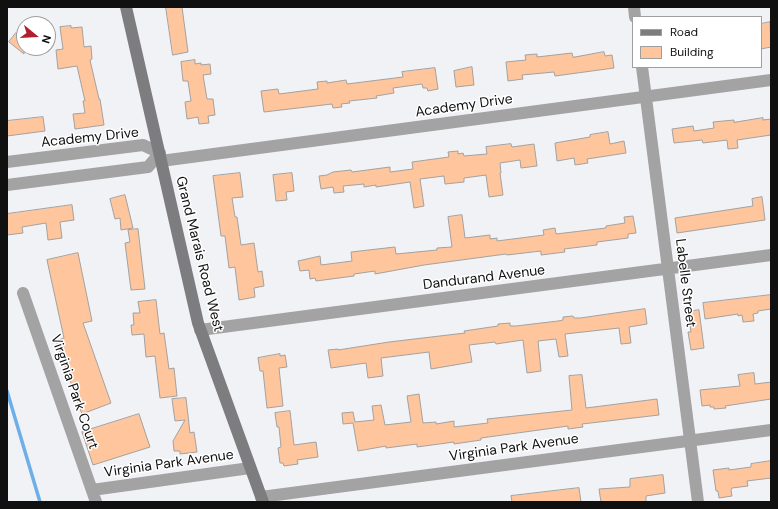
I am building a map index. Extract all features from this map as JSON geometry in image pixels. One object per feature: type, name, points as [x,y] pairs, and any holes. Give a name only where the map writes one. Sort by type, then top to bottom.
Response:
[{"type":"street","name":"Grand Marais Road West","points":[[126,7],[200,330],[262,500]]},
{"type":"street","name":"Labelle Street","points":[[642,68],[698,502]]},
{"type":"street","name":"Academy Drive","points":[[7,162],[143,145],[160,157],[646,97],[771,80]]},
{"type":"street","points":[[7,185],[148,167],[160,157]]},
{"type":"street","name":"Dandurand Avenue","points":[[200,330],[771,255]]},
{"type":"street","name":"Virginia Park Court","points":[[23,292],[94,496]]},
{"type":"street","name":"Virginia Park Avenue","points":[[262,500],[771,430]]},
{"type":"street","name":"Virginia Park Avenue","points":[[94,496],[250,468]]},
{"type":"building","points":[[166,7],[182,7],[188,52],[173,55]]},
{"type":"building","points":[[770,22],[771,47],[762,49],[762,24]]},
{"type":"building","points":[[60,27],[82,27],[84,47],[91,46],[92,59],[90,60],[100,99],[104,125],[75,129],[73,114],[85,113],[83,101],[85,101],[77,66],[58,69],[56,50],[63,49]]},
{"type":"building","points":[[16,33],[16,48],[9,42]]},
{"type":"building","points":[[604,52],[605,56],[612,55],[614,68],[555,76],[554,72],[522,75],[523,79],[508,81],[506,62],[526,60],[525,55],[537,54],[537,57],[572,53],[573,57]]},
{"type":"building","points":[[195,60],[195,64],[210,64],[211,74],[203,75],[207,99],[213,99],[215,115],[208,116],[209,123],[199,124],[198,117],[187,119],[185,102],[191,101],[188,81],[183,81],[181,62]]},
{"type":"building","points":[[472,67],[474,85],[456,87],[454,71]]},
{"type":"building","points":[[435,68],[438,89],[428,91],[427,88],[423,88],[422,84],[393,88],[394,93],[376,96],[377,98],[349,101],[350,103],[341,104],[342,107],[333,108],[332,104],[264,112],[261,91],[278,89],[279,94],[318,89],[317,82],[327,81],[327,83],[346,80],[347,84],[403,77],[402,72]]},
{"type":"building","points":[[43,117],[45,131],[7,136],[7,121]]},
{"type":"building","points":[[763,118],[763,120],[771,119],[771,135],[737,140],[738,148],[728,149],[727,140],[703,143],[702,140],[674,143],[672,129],[693,126],[694,131],[714,128],[713,122],[734,120],[734,122]]},
{"type":"building","points":[[608,132],[610,144],[624,141],[626,153],[587,159],[588,163],[575,165],[574,158],[557,161],[555,143],[590,137],[590,135]]},
{"type":"building","points":[[511,144],[512,147],[534,144],[537,166],[521,168],[520,160],[500,163],[503,195],[489,197],[486,175],[464,178],[464,182],[445,184],[444,176],[420,179],[424,206],[414,208],[410,182],[376,187],[376,185],[364,187],[364,184],[343,186],[344,192],[334,193],[333,187],[321,189],[319,176],[327,175],[333,172],[351,170],[352,172],[390,167],[390,172],[413,169],[412,162],[449,157],[448,152],[458,151],[458,154],[463,153],[464,156],[487,154],[486,147]]},
{"type":"building","points":[[240,173],[243,197],[232,198],[235,217],[237,217],[241,245],[254,243],[258,272],[262,271],[264,286],[254,288],[255,297],[239,300],[235,267],[229,268],[225,236],[221,236],[213,176]]},
{"type":"building","points":[[292,173],[294,191],[286,192],[287,200],[276,201],[273,175]]},
{"type":"building","points":[[125,195],[133,228],[121,230],[120,218],[115,219],[110,199]]},
{"type":"building","points":[[762,197],[765,220],[677,233],[675,218],[753,206],[752,199]]},
{"type":"building","points":[[72,205],[74,220],[60,222],[62,238],[48,240],[46,223],[22,227],[23,233],[7,235],[7,214]]},
{"type":"building","points":[[462,215],[465,238],[490,235],[490,239],[497,238],[497,241],[544,235],[543,230],[555,228],[556,234],[606,228],[606,226],[625,223],[624,217],[633,216],[636,233],[628,234],[628,238],[597,242],[597,245],[564,249],[565,252],[541,255],[541,251],[506,254],[424,265],[375,274],[375,271],[354,274],[354,276],[316,281],[315,278],[310,279],[309,270],[300,271],[298,261],[320,256],[321,265],[352,261],[351,252],[395,247],[396,254],[452,247],[448,217]]},
{"type":"building","points":[[138,229],[145,289],[131,290],[125,243],[130,242],[128,230]]},
{"type":"building","points":[[78,253],[92,321],[83,323],[111,403],[82,414],[56,341],[64,338],[47,260]]},
{"type":"building","points":[[771,295],[771,309],[758,311],[758,313],[753,314],[754,321],[743,322],[742,315],[738,316],[738,314],[705,319],[703,303]]},
{"type":"building","points":[[156,300],[160,334],[164,333],[169,369],[174,368],[177,396],[160,398],[155,356],[146,357],[144,334],[132,335],[131,325],[134,325],[133,313],[140,313],[138,302]]},
{"type":"building","points":[[645,309],[647,324],[629,327],[631,343],[621,344],[619,328],[565,334],[568,356],[559,357],[556,339],[538,341],[541,371],[527,373],[523,340],[496,344],[495,342],[469,345],[472,362],[431,369],[429,352],[381,358],[383,376],[368,378],[366,363],[331,368],[328,350],[338,350],[465,333],[464,331],[498,326],[498,324],[510,323],[510,326],[516,326],[558,321],[563,320],[563,317],[573,316],[574,318],[580,318]]},
{"type":"building","points":[[699,310],[704,348],[691,350],[688,332],[691,332],[688,312]]},
{"type":"building","points":[[280,354],[280,356],[285,355],[287,367],[279,368],[283,406],[267,408],[263,371],[260,371],[258,358]]},
{"type":"building","points":[[754,373],[755,384],[771,382],[771,399],[725,406],[726,408],[714,409],[714,407],[710,407],[710,405],[702,406],[700,390],[740,386],[738,375]]},
{"type":"building","points":[[582,375],[586,408],[657,399],[659,415],[582,424],[583,427],[568,429],[568,426],[481,438],[481,440],[454,444],[454,442],[417,447],[417,444],[386,448],[386,446],[358,451],[353,423],[343,424],[342,413],[353,412],[355,422],[374,420],[372,406],[381,405],[385,425],[411,422],[407,396],[419,394],[423,423],[436,422],[436,424],[454,421],[454,427],[488,423],[487,419],[572,410],[569,376]]},
{"type":"building","points":[[186,398],[190,433],[194,432],[197,452],[180,454],[180,451],[174,451],[173,441],[185,420],[175,421],[172,399]]},
{"type":"building","points":[[290,411],[294,445],[316,442],[318,457],[297,460],[298,464],[284,466],[283,463],[280,463],[278,448],[281,447],[279,427],[277,427],[275,413]]},
{"type":"building","points":[[139,414],[150,447],[93,465],[82,432]]},
{"type":"building","points":[[771,461],[771,478],[747,481],[748,486],[732,488],[732,496],[719,498],[718,491],[716,491],[713,470],[729,468],[729,470],[751,467],[751,464]]},
{"type":"building","points":[[663,475],[665,493],[646,496],[646,502],[601,502],[599,489],[630,487],[630,479]]},
{"type":"building","points":[[579,488],[581,502],[512,502],[511,496]]},
{"type":"waterway","points":[[7,391],[40,502]]}]
